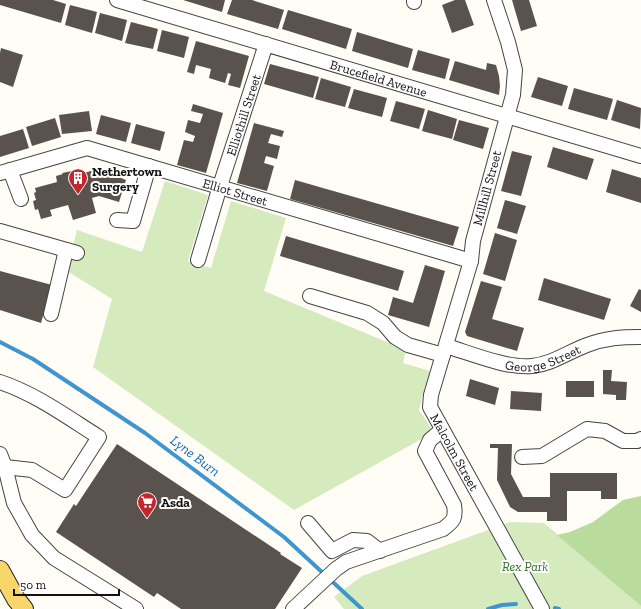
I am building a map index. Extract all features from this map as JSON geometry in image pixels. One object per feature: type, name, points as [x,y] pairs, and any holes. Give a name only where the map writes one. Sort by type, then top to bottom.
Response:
[{"type":"main road","points":[[0,570],[16,599],[24,609]]},
{"type":"street","name":"Brucefield Avenue","points":[[117,0],[641,156]]},
{"type":"street","name":"Millhill Street","points":[[471,261],[473,241],[513,95],[515,70],[508,42],[494,0]]},
{"type":"street","name":"Elliothill Street","points":[[198,260],[220,186],[266,44]]},
{"type":"street","name":"Elliot Street","points":[[5,172],[88,148],[471,261]]},
{"type":"street","points":[[117,220],[133,221],[150,166]]},
{"type":"street","points":[[5,172],[21,199]]},
{"type":"street","points":[[0,231],[71,252],[51,314]]},
{"type":"street","name":"Malcolm Street","points":[[471,261],[431,395],[430,407],[542,609]]},
{"type":"street","name":"George Street","points":[[310,296],[367,313],[383,323],[395,337],[408,345],[444,350],[514,366],[532,366],[548,363],[587,345],[616,337],[641,337]]},
{"type":"street","points":[[0,382],[19,389],[47,404],[99,437],[65,490],[32,470],[5,467]]},
{"type":"street","points":[[522,457],[542,456],[587,429],[605,431],[623,441],[637,441],[641,439]]},
{"type":"street","points":[[293,609],[321,582],[346,562],[443,529],[452,523],[456,515],[454,505],[425,451],[430,440],[442,430]]},
{"type":"street","points":[[0,454],[5,467],[14,503],[32,535],[54,558],[136,609]]},
{"type":"street","points":[[308,523],[332,551],[353,540],[367,541],[380,551]]},
{"type":"green space","points":[[165,181],[208,195],[188,261],[211,268],[231,201],[286,218],[264,291],[406,350],[403,363],[430,371],[419,410],[434,432],[294,510],[93,367],[112,299],[67,271],[77,230],[142,252]]},
{"type":"green space","points":[[641,496],[641,606],[557,535],[570,532],[593,522],[623,500]]},
{"type":"green space","name":"Rex Park","points":[[510,522],[544,523],[641,606],[641,609],[344,609],[334,597],[362,576]]},
{"type":"building","points":[[0,0],[53,0],[66,4],[61,23],[0,5]]},
{"type":"building","points":[[183,0],[225,0],[222,12]]},
{"type":"building","points":[[232,0],[252,0],[284,10],[278,29],[227,14]]},
{"type":"building","points":[[455,0],[465,0],[474,25],[452,33],[442,5]]},
{"type":"building","points":[[512,0],[529,0],[537,26],[521,31]]},
{"type":"building","points":[[70,5],[97,12],[92,33],[65,25]]},
{"type":"building","points":[[288,10],[352,29],[346,49],[282,29]]},
{"type":"building","points":[[100,13],[127,20],[122,41],[95,33]]},
{"type":"building","points":[[131,22],[158,29],[153,49],[125,43]]},
{"type":"building","points":[[162,30],[189,37],[184,58],[157,51]]},
{"type":"building","points":[[357,32],[413,49],[408,68],[352,51]]},
{"type":"building","points":[[196,41],[249,56],[240,88],[228,85],[231,74],[228,73],[225,83],[209,78],[211,69],[196,65],[194,74],[187,72]]},
{"type":"building","points":[[1,48],[23,55],[13,87],[0,82]]},
{"type":"building","points":[[418,50],[450,59],[445,79],[412,70]]},
{"type":"building","points":[[455,61],[486,70],[487,63],[496,65],[500,86],[499,95],[449,80]]},
{"type":"building","points":[[270,64],[319,77],[313,98],[264,84]]},
{"type":"building","points":[[538,77],[568,86],[562,106],[531,97]]},
{"type":"building","points":[[321,78],[351,87],[345,107],[315,99]]},
{"type":"building","points":[[574,88],[613,99],[607,120],[568,109]]},
{"type":"building","points":[[354,89],[387,98],[382,117],[348,108]]},
{"type":"building","points":[[617,100],[641,108],[640,129],[611,120]]},
{"type":"building","points":[[396,101],[425,109],[419,129],[390,121]]},
{"type":"building","points":[[193,104],[223,113],[206,173],[177,165],[184,140],[193,142],[195,136],[185,132],[188,120],[200,123],[203,114],[191,111]]},
{"type":"building","points":[[428,110],[457,119],[452,139],[422,131]]},
{"type":"building","points":[[89,111],[92,131],[62,134],[59,115]]},
{"type":"building","points":[[101,115],[131,123],[126,142],[96,134]]},
{"type":"building","points":[[55,118],[61,137],[32,146],[26,127]]},
{"type":"building","points":[[459,120],[489,128],[483,149],[453,140]]},
{"type":"building","points":[[254,123],[284,131],[282,137],[271,134],[268,143],[280,146],[277,159],[266,156],[264,163],[274,166],[267,191],[237,183]]},
{"type":"building","points":[[136,124],[165,132],[160,151],[131,143]]},
{"type":"building","points":[[23,129],[29,148],[0,157],[0,136]]},
{"type":"building","points":[[553,147],[594,159],[587,180],[547,167]]},
{"type":"building","points":[[512,151],[532,156],[521,196],[501,191]]},
{"type":"building","points":[[612,169],[641,178],[641,203],[606,192]]},
{"type":"building","name":"Nethertown Surgery","points":[[77,170],[78,175],[94,170],[112,176],[113,173],[122,176],[121,178],[126,180],[119,202],[99,196],[92,198],[96,213],[73,220],[68,205],[50,210],[52,216],[41,219],[38,209],[35,210],[33,201],[36,200],[34,193],[36,192],[35,188],[57,182],[56,176],[63,174],[62,173]]},
{"type":"building","points":[[295,180],[459,227],[453,246],[290,199]]},
{"type":"building","points":[[505,200],[526,206],[517,234],[497,228]]},
{"type":"building","points":[[495,233],[517,240],[505,281],[483,274]]},
{"type":"building","points":[[286,236],[404,271],[398,291],[280,256]]},
{"type":"building","points":[[425,265],[445,271],[429,327],[388,315],[393,297],[413,303]]},
{"type":"building","points":[[0,271],[52,285],[41,323],[0,310]]},
{"type":"building","points":[[544,278],[611,299],[604,320],[538,300]]},
{"type":"building","points":[[481,281],[502,287],[492,319],[524,328],[517,351],[467,336],[465,332]]},
{"type":"building","points":[[639,289],[641,290],[641,312],[630,306]]},
{"type":"building","points":[[603,370],[612,370],[611,381],[627,382],[626,400],[616,400],[616,395],[603,394]]},
{"type":"building","points":[[470,379],[499,388],[495,405],[466,396]]},
{"type":"building","points":[[566,381],[594,381],[594,397],[566,397]]},
{"type":"building","points":[[511,391],[542,393],[541,411],[510,409]]},
{"type":"building","name":"Asda","points":[[117,444],[302,568],[275,609],[181,609],[157,593],[154,597],[56,532],[74,504],[76,506]]},
{"type":"building","points":[[490,444],[512,444],[511,474],[523,497],[550,497],[550,473],[617,473],[617,499],[601,499],[601,491],[567,491],[567,521],[547,521],[547,512],[518,512],[510,507],[497,480],[498,448],[490,448]]},
{"type":"waterway","name":"Lyne Burn","points":[[0,342],[33,359],[145,433],[284,537],[362,609]]},
{"type":"waterway","name":"Lyne Burn","points":[[488,609],[502,605],[516,604]]},
{"type":"waterway","name":"Lyne Burn","points":[[555,608],[559,609]]},
{"type":"place","name":"Nethertown Surgery","points":[[78,195]]},
{"type":"place","name":"Asda","points":[[147,519]]}]
